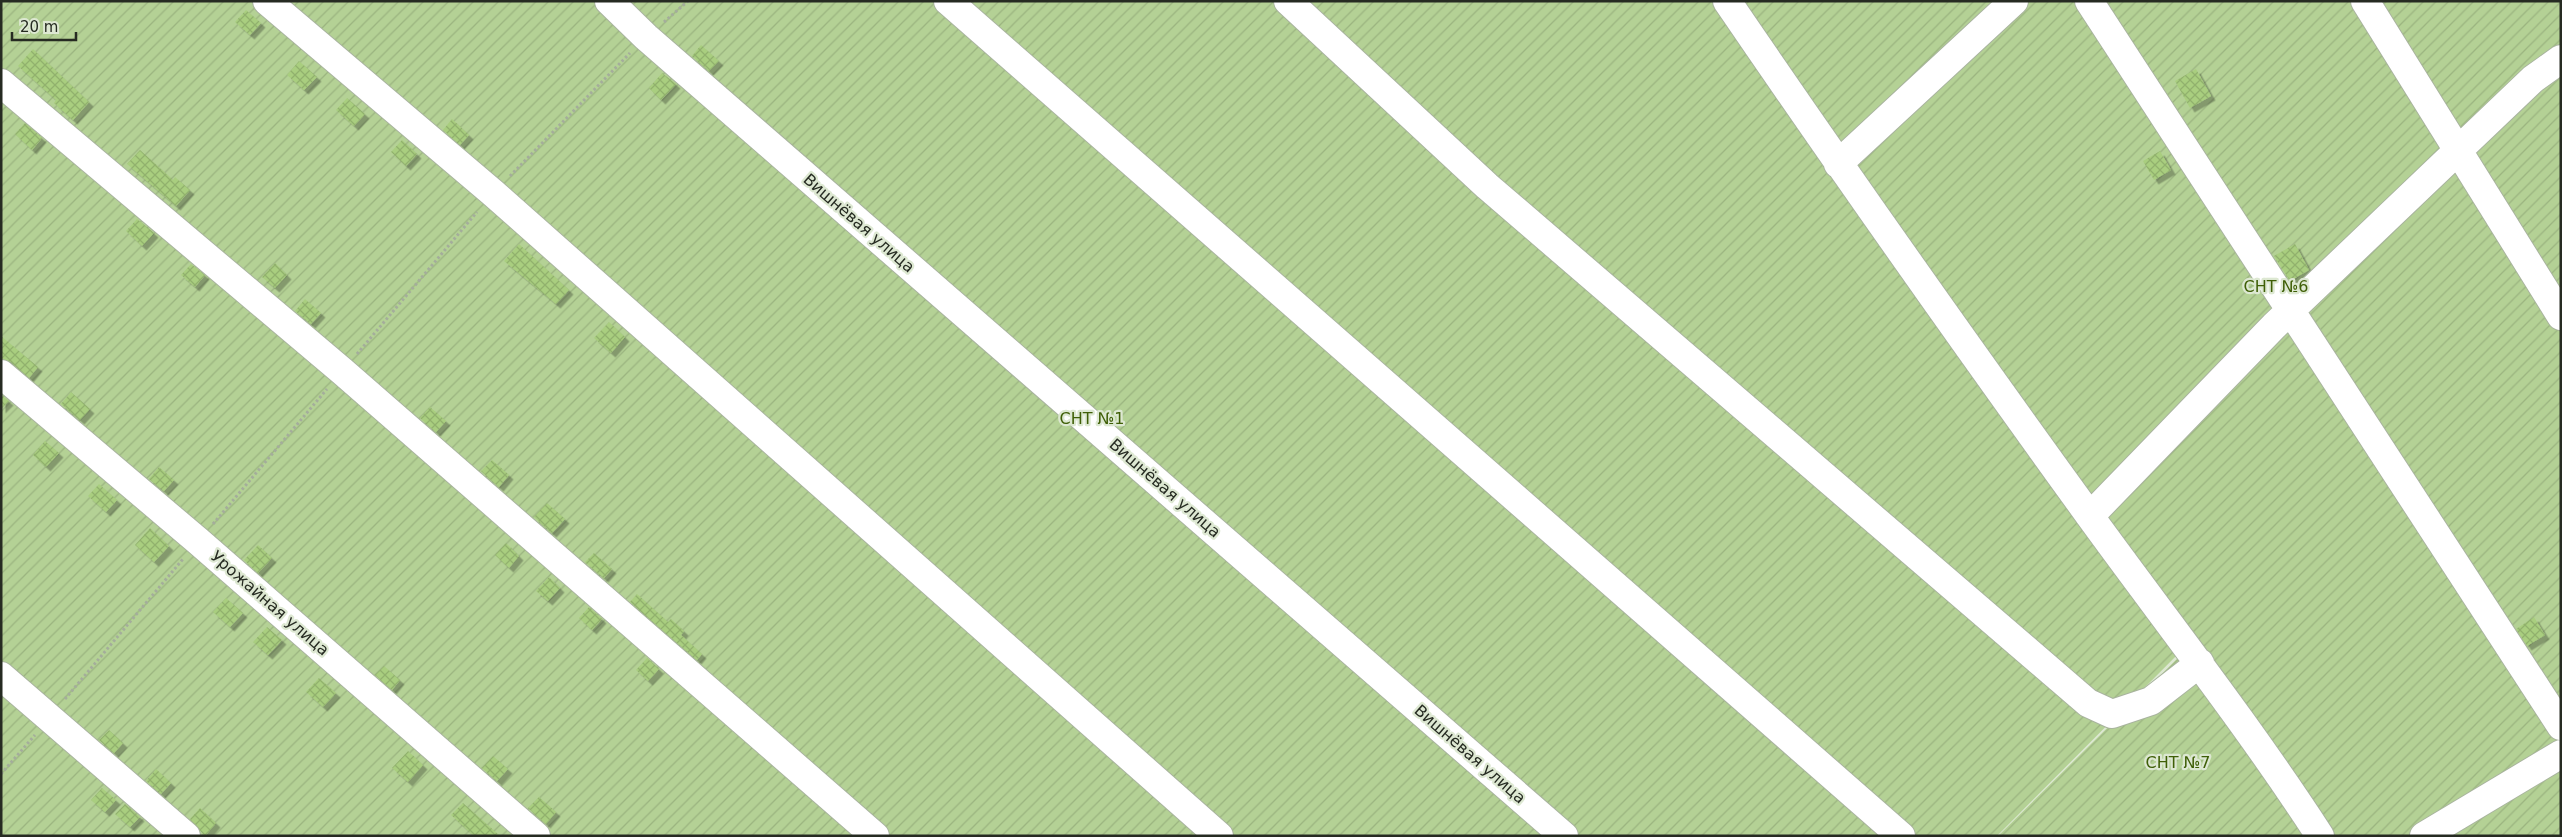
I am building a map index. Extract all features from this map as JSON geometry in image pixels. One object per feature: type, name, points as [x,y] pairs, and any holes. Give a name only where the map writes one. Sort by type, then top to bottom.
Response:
[{"type":"street","points":[[267,1],[493,193],[1219,836]]},
{"type":"street","name":"Вишнёвая улица","points":[[609,1],[646,37],[1564,836]]},
{"type":"street","points":[[948,1],[1900,836]]},
{"type":"street","points":[[1288,1],[1487,186],[2088,703],[2112,714],[2151,701],[2200,663]]},
{"type":"street","points":[[1727,1],[1838,164],[2090,516],[2200,663],[2320,836]]},
{"type":"street","points":[[1838,164],[2014,1]]},
{"type":"street","points":[[2089,1],[2561,726]]},
{"type":"street","points":[[2365,1],[2561,316]]},
{"type":"street","points":[[2090,516],[2290,310],[2533,79],[2559,64]]},
{"type":"street","points":[[1,84],[342,371],[874,836]]},
{"type":"street","name":"Урожайная улица","points":[[1,374],[198,541],[536,836]]},
{"type":"street","points":[[1,676],[186,836]]},
{"type":"street","points":[[2424,836],[2561,754]]},
{"type":"green space","name":"СНТ №1","points":[[1,1],[2561,1],[2561,836],[1998,836],[2185,651],[2183,649],[1997,836],[1,836]]},
{"type":"building","points":[[246,10],[261,23],[250,35],[235,22]]},
{"type":"building","points":[[701,45],[719,61],[709,71],[692,56]]},
{"type":"building","points":[[33,49],[89,102],[73,120],[54,103],[56,100],[18,66]]},
{"type":"building","points":[[299,61],[317,77],[304,90],[287,75]]},
{"type":"building","points":[[2196,69],[2211,96],[2190,108],[2175,81]]},
{"type":"building","points":[[662,73],[676,84],[661,100],[649,88]]},
{"type":"building","points":[[347,98],[365,114],[354,126],[336,110]]},
{"type":"building","points":[[452,119],[469,135],[460,145],[443,130]]},
{"type":"building","points":[[25,123],[42,138],[32,150],[15,134]]},
{"type":"building","points":[[402,140],[417,154],[406,166],[391,152]]},
{"type":"building","points":[[140,150],[173,180],[175,177],[190,190],[176,206],[127,164]]},
{"type":"building","points":[[2160,151],[2171,170],[2154,180],[2143,161]]},
{"type":"building","points":[[137,219],[154,233],[142,246],[126,231]]},
{"type":"building","points":[[519,244],[569,290],[556,304],[504,261]]},
{"type":"building","points":[[2295,244],[2309,270],[2290,281],[2274,256]]},
{"type":"building","points":[[275,263],[287,275],[275,288],[262,277]]},
{"type":"building","points":[[191,264],[205,275],[195,287],[181,275]]},
{"type":"building","points":[[305,299],[321,313],[311,324],[295,311]]},
{"type":"building","points":[[609,322],[625,337],[611,353],[594,338]]},
{"type":"building","points":[[1,336],[38,367],[29,378],[11,362],[1,359]]},
{"type":"building","points":[[71,392],[90,409],[80,420],[61,404]]},
{"type":"building","points":[[1,395],[9,401],[1,409]]},
{"type":"building","points":[[430,407],[446,421],[436,432],[420,418]]},
{"type":"building","points":[[45,441],[59,453],[46,467],[33,455]]},
{"type":"building","points":[[492,460],[509,475],[499,487],[481,471]]},
{"type":"building","points":[[159,467],[174,480],[164,491],[149,479]]},
{"type":"building","points":[[99,484],[117,500],[106,512],[88,496]]},
{"type":"building","points":[[547,503],[565,519],[552,533],[534,517]]},
{"type":"building","points":[[150,528],[169,546],[154,562],[135,545]]},
{"type":"building","points":[[506,543],[519,556],[509,568],[495,555]]},
{"type":"building","points":[[258,545],[272,558],[258,573],[244,560]]},
{"type":"building","points":[[594,553],[612,569],[604,578],[585,562]]},
{"type":"building","points":[[549,577],[560,588],[548,601],[536,591]]},
{"type":"building","points":[[637,594],[668,622],[671,619],[684,631],[681,635],[702,654],[697,660],[630,602]]},
{"type":"building","points":[[226,598],[243,613],[230,627],[213,612]]},
{"type":"building","points":[[589,607],[602,619],[592,630],[579,618]]},
{"type":"building","points":[[2534,617],[2545,635],[2527,646],[2516,629]]},
{"type":"building","points":[[267,627],[282,640],[268,655],[253,642]]},
{"type":"building","points":[[647,658],[659,669],[648,681],[636,670]]},
{"type":"building","points":[[384,666],[400,680],[392,690],[375,675]]},
{"type":"building","points":[[319,678],[336,693],[323,707],[306,692]]},
{"type":"building","points":[[109,730],[123,743],[114,753],[99,740]]},
{"type":"building","points":[[408,751],[423,765],[408,782],[392,768]]},
{"type":"building","points":[[493,756],[508,769],[497,781],[482,768]]},
{"type":"building","points":[[156,769],[171,783],[161,794],[146,781]]},
{"type":"building","points":[[102,788],[116,800],[105,812],[91,800]]},
{"type":"building","points":[[539,797],[556,812],[546,824],[528,808]]},
{"type":"building","points":[[463,803],[500,836],[474,836],[451,815]]},
{"type":"building","points":[[125,804],[140,817],[130,827],[115,814]]},
{"type":"building","points":[[200,808],[216,823],[205,836],[190,819]]},
{"type":"park label","name":"СНТ №6","points":[[2276,286]]},
{"type":"park label","name":"СНТ №7","points":[[2178,762]]}]
